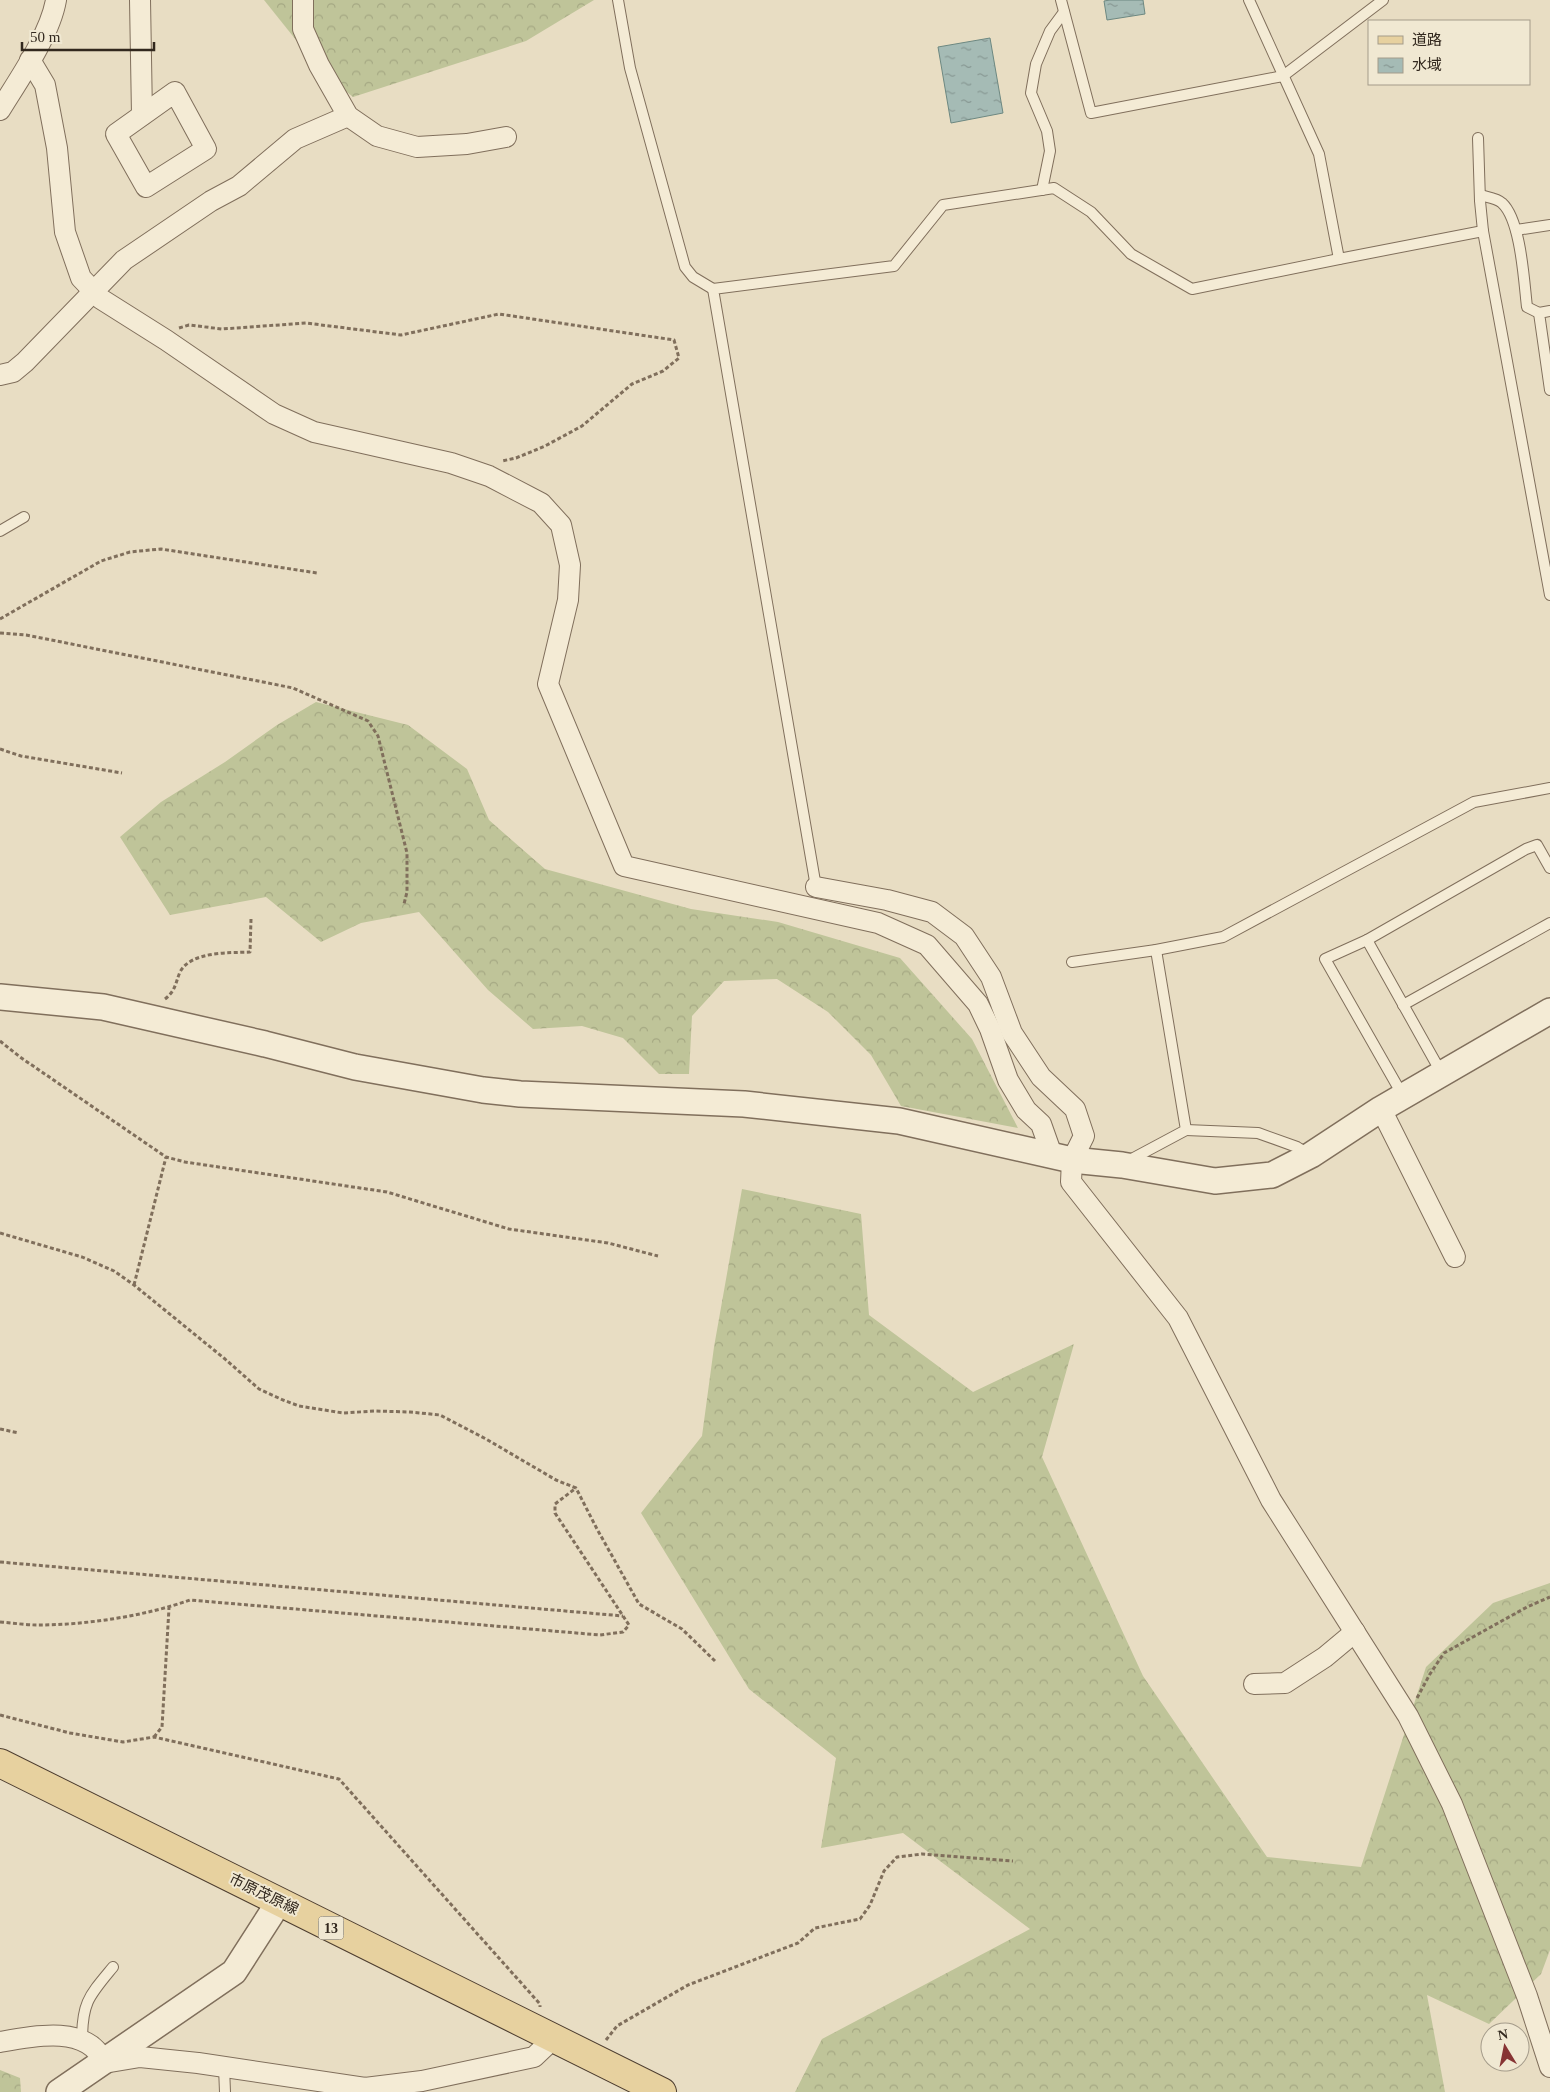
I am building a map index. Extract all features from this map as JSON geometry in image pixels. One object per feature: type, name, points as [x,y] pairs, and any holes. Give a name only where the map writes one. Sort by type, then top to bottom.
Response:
[{"type":"main road","name":"市原茂原線","points":[[0,1763],[662,2092]]},
{"type":"street","points":[[0,110],[30,60],[54,12],[56,0]]},
{"type":"street","points":[[140,0],[142,115]]},
{"type":"street","points":[[303,0],[303,29],[319,66],[348,116],[377,136],[417,147],[467,144],[506,137]]},
{"type":"street","points":[[30,60],[45,85],[57,148],[65,232],[81,278],[101,299],[274,414],[314,432],[451,463],[489,476],[541,503],[561,525],[570,565],[568,591],[548,684],[624,866],[878,923],[926,945],[978,1004],[990,1029],[1008,1080],[1026,1110],[1041,1124],[1062,1157],[1071,1182],[1178,1318],[1271,1500],[1408,1716],[1452,1804],[1527,1996],[1550,2067]]},
{"type":"street","points":[[175,92],[206,149],[146,187],[116,134],[142,115],[175,92]]},
{"type":"street","points":[[0,376],[12,372],[25,362],[124,260],[211,201],[239,186],[295,140],[348,116]]},
{"type":"street","points":[[816,887],[887,900],[932,912],[964,936],[992,978],[1016,1040],[1041,1077],[1075,1109],[1084,1136],[1062,1157]]},
{"type":"street","points":[[0,998],[103,1006],[355,1067],[483,1090],[520,1094],[744,1104],[889,1120],[1062,1157],[1215,1181],[1272,1175],[1311,1155],[1381,1109],[1550,1012]]},
{"type":"street","points":[[1381,1109],[1455,1257]]},
{"type":"street","points":[[1254,1684],[1285,1683],[1325,1657],[1354,1632]]},
{"type":"street","points":[[59,2092],[104,2063],[234,1972],[279,1902]]},
{"type":"street","points":[[0,2042],[40,2035],[70,2037],[89,2044],[100,2053],[104,2063]]},
{"type":"street","points":[[104,2063],[140,2057],[224,2067],[365,2088],[422,2081],[534,2057],[548,2036]]},
{"type":"lane","points":[[618,0],[630,68],[685,267],[693,277],[713,289],[894,266],[943,205],[1054,188],[1091,212],[1131,254],[1192,289],[1484,231]]},
{"type":"lane","points":[[1061,0],[1091,113],[1283,76],[1383,0]]},
{"type":"lane","points":[[1249,0],[1319,154],[1339,259]]},
{"type":"lane","points":[[1042,190],[1050,151],[1047,130],[1031,93],[1036,64],[1050,32],[1064,12]]},
{"type":"lane","points":[[1478,138],[1480,195],[1484,231],[1550,594]]},
{"type":"lane","points":[[1480,195],[1501,202],[1512,216],[1516,230],[1528,307],[1539,313],[1550,311]]},
{"type":"lane","points":[[1516,230],[1550,225]]},
{"type":"lane","points":[[713,289],[816,887]]},
{"type":"lane","points":[[1539,313],[1550,390]]},
{"type":"lane","points":[[0,531],[24,516]]},
{"type":"lane","points":[[1072,962],[1156,950],[1223,937],[1474,802],[1550,788]]},
{"type":"lane","points":[[1404,1096],[1325,959],[1367,940],[1526,849],[1538,845],[1550,868]]},
{"type":"lane","points":[[1403,1005],[1550,923]]},
{"type":"lane","points":[[1367,940],[1442,1074]]},
{"type":"lane","points":[[1156,950],[1186,1130]]},
{"type":"lane","points":[[1122,1165],[1186,1130],[1258,1133],[1297,1147],[1311,1155]]},
{"type":"lane","points":[[82,2041],[82,2016],[87,2000],[113,1967]]},
{"type":"lane","points":[[224,2067],[225,2092]]},
{"type":"path","points":[[156,334],[189,325],[222,329],[306,323],[401,335],[499,314],[674,340],[679,358],[663,371],[632,384],[582,426],[545,446],[516,458],[494,463],[475,471]]},
{"type":"path","points":[[0,619],[101,561],[130,552],[161,549],[317,573]]},
{"type":"path","points":[[0,633],[26,635],[293,688],[368,721],[378,736],[408,853],[408,892],[404,904]]},
{"type":"path","points":[[0,750],[20,756],[122,772]]},
{"type":"path","points":[[146,1016],[174,992],[181,970],[196,958],[250,952],[251,919]]},
{"type":"path","points":[[0,1040],[20,1057],[166,1158],[387,1192],[509,1229],[608,1243],[658,1256]]},
{"type":"path","points":[[134,1285],[166,1158]]},
{"type":"path","points":[[0,1232],[82,1257],[114,1271],[225,1359],[259,1390],[299,1406],[343,1413],[375,1411],[440,1415],[486,1439],[556,1480],[576,1488],[596,1529],[638,1604],[682,1629],[716,1661]]},
{"type":"path","points":[[0,1429],[19,1433]]},
{"type":"path","points":[[0,1622],[38,1625],[91,1622],[169,1607],[190,1600],[600,1635],[623,1632],[629,1625],[555,1513],[555,1504],[576,1488]]},
{"type":"path","points":[[0,1562],[623,1616]]},
{"type":"path","points":[[1408,1716],[1430,1674],[1444,1653],[1527,1607],[1550,1597]]},
{"type":"path","points":[[154,1737],[162,1727],[169,1607]]},
{"type":"path","points":[[0,1714],[70,1733],[123,1742],[154,1737],[339,1779],[540,2004],[548,2036]]},
{"type":"path","points":[[592,2058],[618,2026],[688,1985],[798,1943],[815,1928],[860,1919],[870,1905],[884,1871],[897,1857],[922,1854],[1013,1861]]},
{"type":"green space","points":[[264,0],[594,0],[526,41],[353,97],[320,70]]},
{"type":"green space","points":[[316,702],[408,725],[467,769],[489,820],[545,869],[691,909],[778,922],[900,958],[972,1039],[1018,1128],[901,1106],[871,1055],[828,1012],[777,979],[724,981],[692,1016],[689,1074],[659,1074],[623,1038],[582,1026],[533,1029],[488,990],[419,912],[361,923],[321,942],[266,897],[170,915],[120,837],[161,802],[225,762],[277,725]]},
{"type":"green space","points":[[742,1189],[861,1214],[869,1315],[973,1392],[1074,1344],[1042,1457],[1143,1676],[1267,1857],[1361,1867],[1426,1667],[1493,1603],[1550,1583],[1550,1950],[1541,1974],[1491,2022],[1485,2022],[1427,1995],[1445,2092],[795,2092],[822,2039],[1030,1929],[903,1833],[821,1848],[836,1758],[749,1689],[641,1513],[702,1436],[714,1347]]},
{"type":"green space","points":[[0,2070],[20,2078],[21,2092],[0,2092]]},
{"type":"water","points":[[1143,0],[1145,14],[1107,20],[1104,1]]},
{"type":"water","points":[[990,38],[1003,113],[951,123],[938,47]]}]
